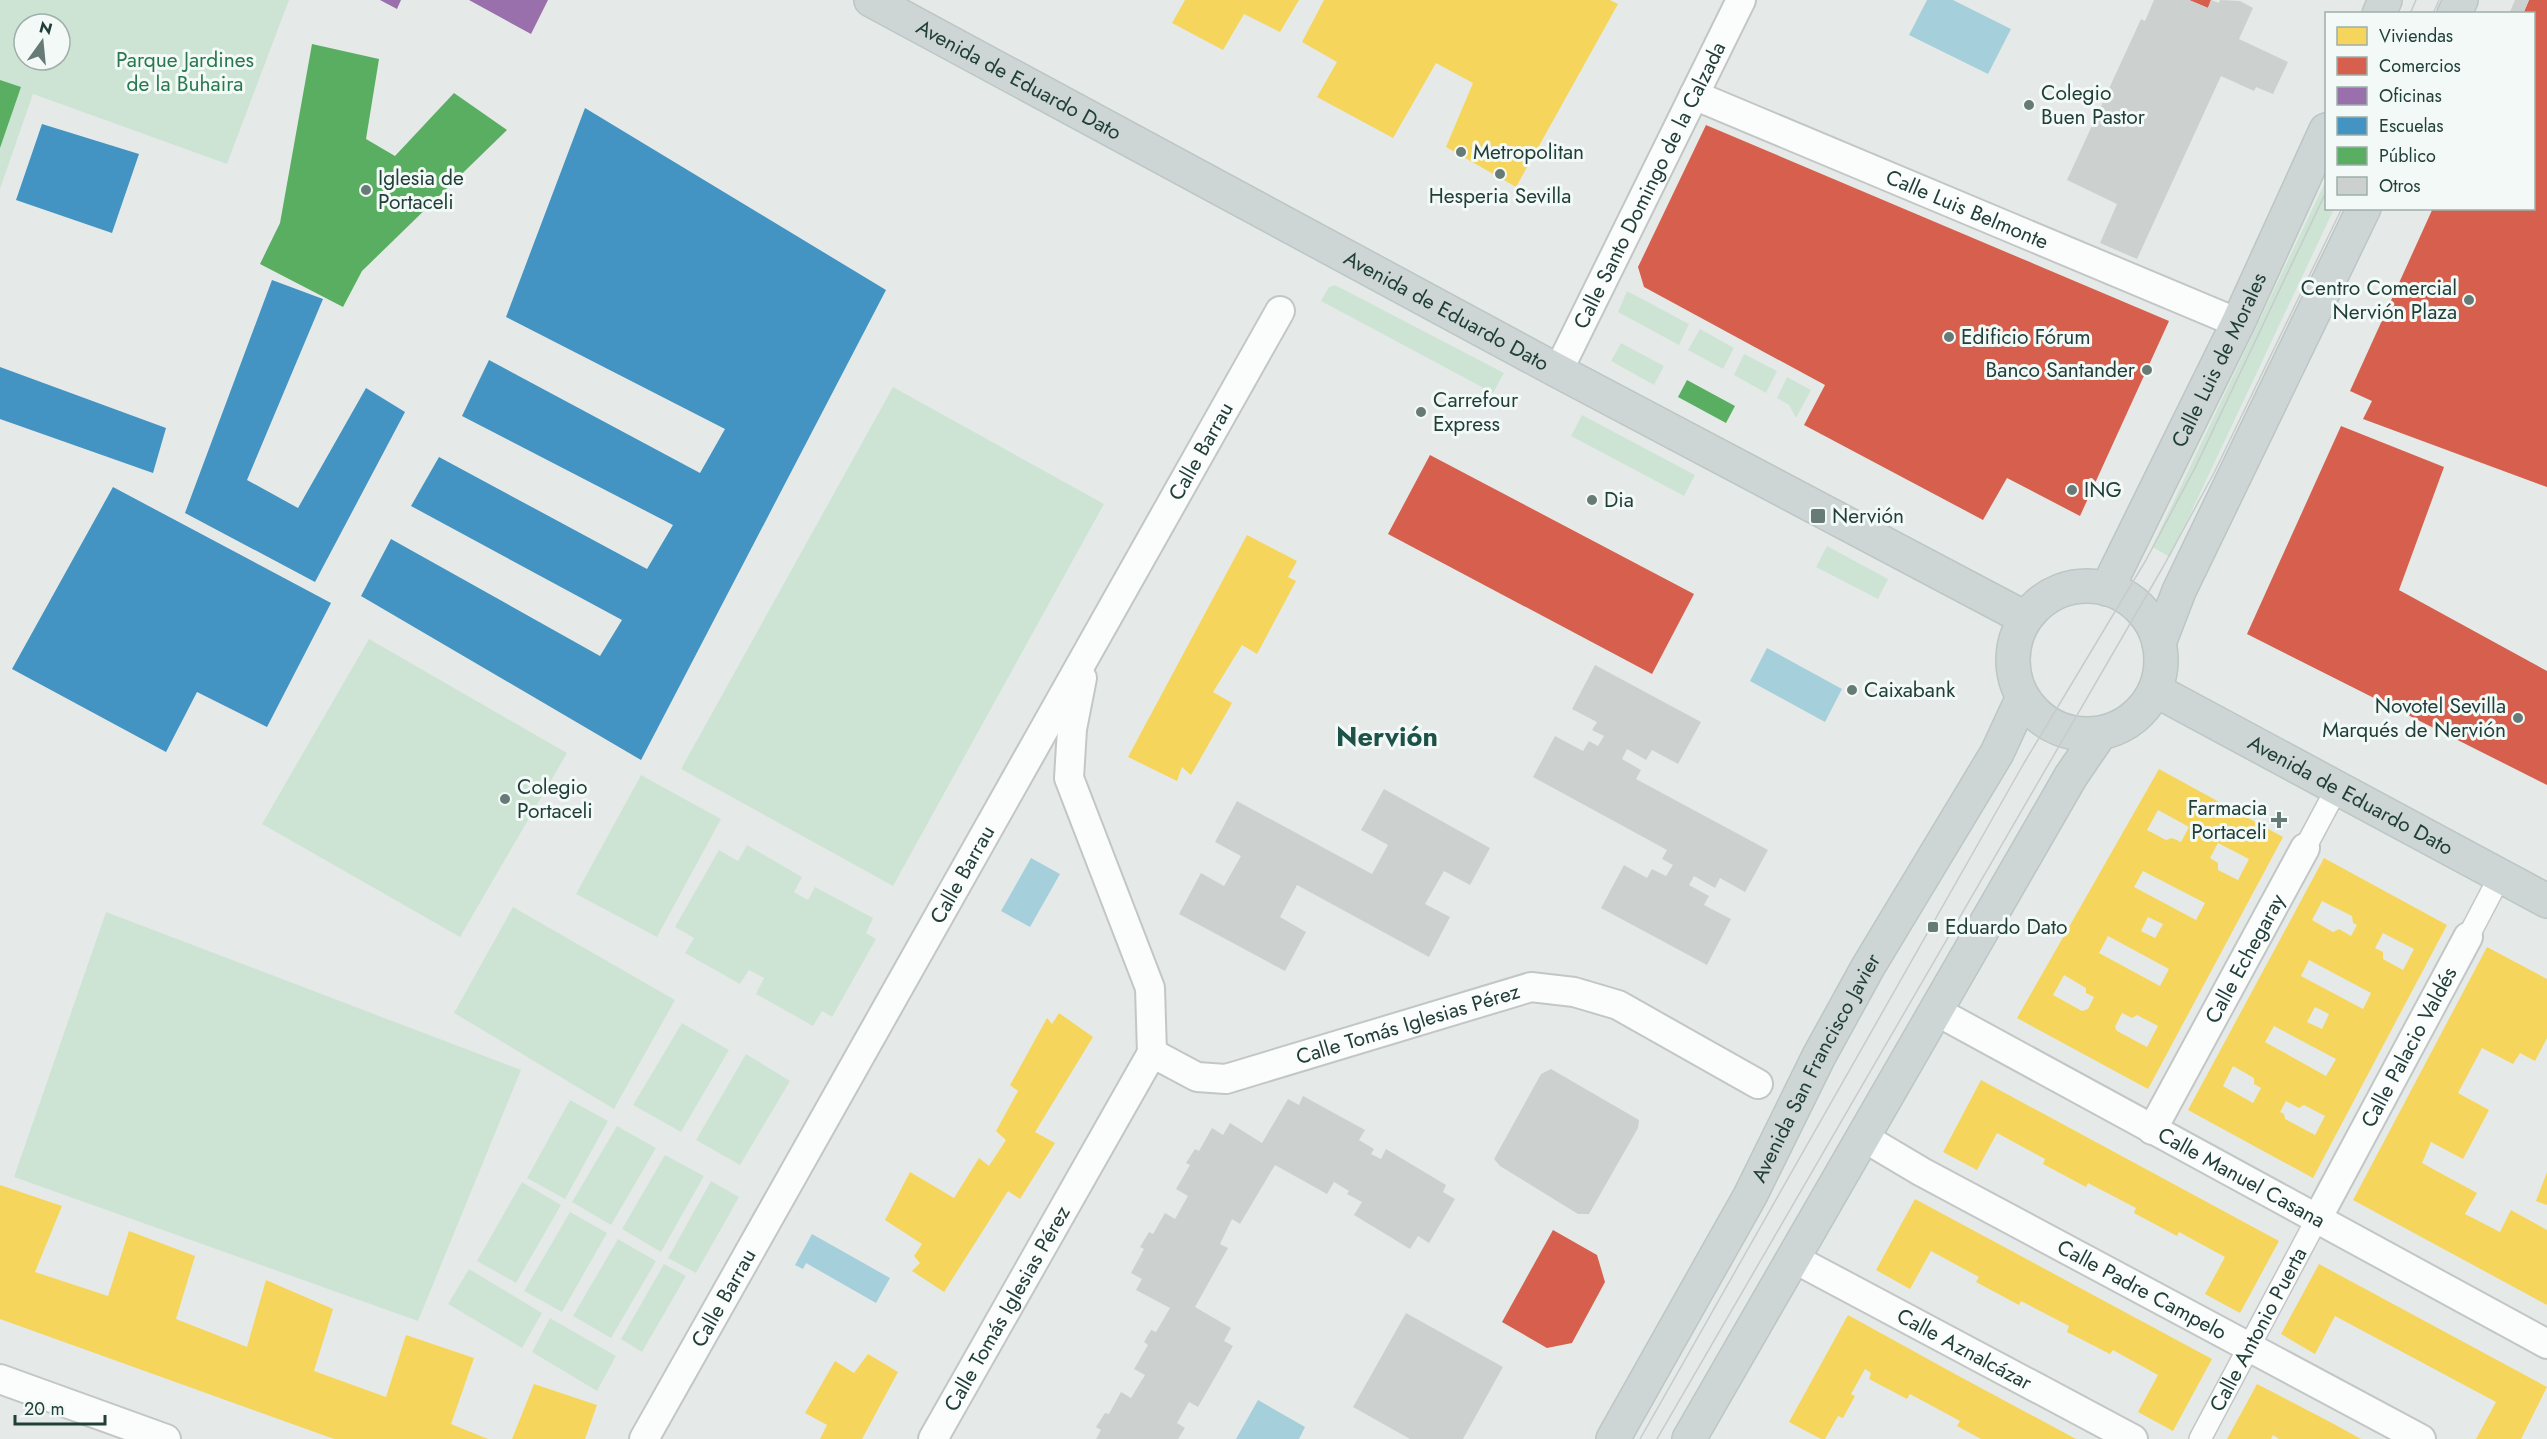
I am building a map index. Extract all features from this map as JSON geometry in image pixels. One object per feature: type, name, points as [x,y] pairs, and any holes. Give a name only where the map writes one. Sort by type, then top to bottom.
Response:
[{"type":"main road","name":"Avenida de Eduardo Dato","points":[[871,0],[1558,371],[2025,618]]},
{"type":"main road","name":"Calle Luis de Morales","points":[[2107,589],[2238,323],[2325,132]]},
{"type":"main road","points":[[2159,643],[2179,591],[2363,210]]},
{"type":"main road","points":[[2084,586],[2107,589],[2125,597],[2139,608],[2152,624],[2159,643],[2161,667],[2155,690],[2144,708],[2129,722],[2100,735],[2070,733],[2034,713],[2022,699],[2012,664],[2015,640],[2025,618],[2041,601],[2061,590],[2084,586]]},
{"type":"main road","name":"Avenida de Eduardo Dato","points":[[2155,690],[2547,901]]},
{"type":"main road","name":"Avenida San Francisco Javier","points":[[1613,1439],[1750,1196],[1852,997],[1996,753],[2022,699]]},
{"type":"main road","points":[[1689,1439],[2071,777],[2100,735]]},
{"type":"street","name":"Calle Santo Domingo de la Calzada","points":[[1558,371],[1742,0]]},
{"type":"street","name":"Calle Luis Belmonte","points":[[1694,95],[2238,323]]},
{"type":"street","name":"Calle Barrau","points":[[644,1439],[1280,311]]},
{"type":"street","points":[[1086,655],[1072,729],[1070,778],[1150,988],[1152,1053]]},
{"type":"street","points":[[1020,773],[1049,768],[1070,778]]},
{"type":"street","name":"Calle Echegaray","points":[[2152,1130],[2337,788]]},
{"type":"street","name":"Calle Palacio Valdés","points":[[2317,1219],[2500,876]]},
{"type":"street","name":"Calle Tomás Iglesias Pérez","points":[[933,1439],[1152,1053],[1197,1077],[1226,1079],[1531,987],[1574,992],[1618,1005],[1758,1084]]},
{"type":"street","name":"Calle Manuel Casana","points":[[1936,1011],[2547,1344]]},
{"type":"street","name":"Calle Padre Campelo","points":[[1863,1137],[1932,1178],[2421,1439]]},
{"type":"street","name":"Calle Antonio Puerta","points":[[2200,1439],[2317,1219]]},
{"type":"street","name":"Calle Aznalcázar","points":[[1793,1258],[2133,1439]]},
{"type":"street","points":[[0,1379],[163,1438]]},
{"type":"green space","name":"Parque Jardines de la Buhaira","points":[[0,0],[289,0],[227,164],[33,94],[0,189]]},
{"type":"green space","points":[[2325,182],[2325,210],[2334,210],[2170,557],[2152,547]]},
{"type":"green space","points":[[1335,285],[1504,373],[1493,393],[1321,301],[1329,287]]},
{"type":"green space","points":[[1627,291],[1689,324],[1679,345],[1618,312]]},
{"type":"green space","points":[[1700,329],[1734,348],[1723,369],[1688,350]]},
{"type":"green space","points":[[1621,343],[1664,366],[1654,385],[1611,361]]},
{"type":"green space","points":[[1744,354],[1777,371],[1766,393],[1734,375]]},
{"type":"green space","points":[[1787,377],[1811,390],[1796,418],[1789,405],[1777,398]]},
{"type":"green space","points":[[893,387],[1104,504],[893,886],[681,769]]},
{"type":"green space","points":[[1582,415],[1695,475],[1684,496],[1571,436]]},
{"type":"green space","points":[[1827,546],[1888,579],[1878,599],[1816,567]]},
{"type":"green space","points":[[369,639],[567,753],[460,937],[262,824]]},
{"type":"green space","points":[[641,775],[721,819],[657,937],[576,894]]},
{"type":"green space","points":[[747,845],[802,877],[794,892],[808,900],[815,887],[873,918],[866,933],[876,939],[832,1017],[822,1011],[813,1026],[756,994],[764,978],[749,970],[740,984],[685,953],[694,938],[675,927],[719,850],[738,861]]},
{"type":"green space","points":[[513,907],[675,1000],[614,1109],[454,1013]]},
{"type":"green space","points":[[106,912],[521,1070],[418,1321],[14,1177]]},
{"type":"green space","points":[[682,1023],[729,1050],[681,1132],[633,1105]]},
{"type":"green space","points":[[746,1054],[790,1081],[740,1165],[696,1140]]},
{"type":"green space","points":[[570,1100],[608,1121],[565,1199],[527,1178]]},
{"type":"green space","points":[[617,1126],[656,1148],[611,1225],[572,1202]]},
{"type":"green space","points":[[665,1155],[704,1176],[661,1252],[622,1229]]},
{"type":"green space","points":[[711,1181],[739,1197],[696,1273],[668,1258]]},
{"type":"green space","points":[[522,1182],[561,1205],[516,1283],[477,1261]]},
{"type":"green space","points":[[570,1212],[607,1233],[562,1312],[524,1291]]},
{"type":"green space","points":[[618,1239],[656,1261],[611,1338],[573,1316]]},
{"type":"green space","points":[[664,1264],[686,1276],[642,1352],[621,1339]]},
{"type":"green space","points":[[469,1269],[542,1313],[522,1348],[448,1304]]},
{"type":"green space","points":[[550,1318],[616,1356],[597,1391],[532,1352]]},
{"type":"water","points":[[1927,0],[1953,0],[2011,29],[1988,74],[1909,35]]},
{"type":"water","points":[[1767,648],[1842,689],[1825,722],[1750,681]]},
{"type":"water","points":[[1031,858],[1060,874],[1030,927],[1001,911]]},
{"type":"water","points":[[812,1234],[890,1278],[876,1303],[806,1263],[803,1269],[795,1265]]},
{"type":"water","points":[[1258,1400],[1305,1427],[1299,1439],[1236,1439]]},
{"type":"building: Viviendas","points":[[1185,0],[1299,0],[1280,32],[1244,14],[1223,50],[1172,23]]},
{"type":"building: Viviendas","points":[[1324,0],[1610,0],[1618,4],[1516,187],[1446,147],[1473,83],[1436,63],[1393,138],[1317,97],[1337,62],[1302,42]]},
{"type":"building: Viviendas","points":[[1247,535],[1297,561],[1288,577],[1296,581],[1257,654],[1242,645],[1213,692],[1232,703],[1191,775],[1182,767],[1177,781],[1128,757]]},
{"type":"building: Viviendas","points":[[2159,769],[2283,837],[2148,1089],[2017,1018]],"holes":[[[2158,810],[2189,827],[2181,842],[2172,838],[2166,840],[2147,830]],[[2218,843],[2249,859],[2238,880],[2218,870],[2218,863],[2210,858]],[[2143,871],[2205,903],[2196,920],[2134,887]],[[2148,917],[2163,924],[2155,938],[2141,931]],[[2108,936],[2169,969],[2160,986],[2099,953]],[[2064,975],[2086,988],[2086,993],[2094,997],[2088,1009],[2082,1011],[2053,995]],[[2122,1013],[2132,1018],[2137,1015],[2158,1026],[2147,1047],[2117,1031],[2115,1027]]]},
{"type":"building: Viviendas","points":[[2324,858],[2447,925],[2313,1178],[2188,1110]],"holes":[[[2322,901],[2352,916],[2353,923],[2357,925],[2351,936],[2339,929],[2333,932],[2312,920]],[[2383,933],[2414,949],[2403,970],[2383,959],[2383,952],[2375,948]],[[2309,960],[2371,993],[2363,1009],[2301,976]],[[2315,1007],[2329,1014],[2322,1029],[2307,1022]],[[2274,1026],[2336,1059],[2326,1076],[2265,1042]],[[2233,1066],[2254,1078],[2254,1084],[2261,1088],[2253,1103],[2223,1086]],[[2286,1101],[2299,1108],[2304,1105],[2325,1116],[2315,1135],[2285,1119],[2284,1114],[2280,1112]]]},
{"type":"building: Viviendas","points":[[2487,947],[2547,979],[2547,1038],[2535,1061],[2520,1053],[2513,1064],[2482,1048],[2458,1093],[2489,1110],[2463,1159],[2431,1142],[2422,1163],[2477,1193],[2465,1214],[2500,1232],[2511,1210],[2547,1230],[2547,1305],[2353,1200]]},
{"type":"building: Viviendas","points":[[1059,1013],[1093,1037],[1035,1132],[1055,1143],[1020,1199],[1008,1191],[944,1292],[912,1271],[920,1263],[914,1256],[922,1244],[885,1220],[910,1172],[954,1198],[979,1158],[989,1166],[1006,1140],[996,1131],[1018,1091],[1010,1085],[1047,1018],[1052,1024]]},
{"type":"building: Viviendas","points":[[1981,1080],[2279,1241],[2240,1313],[2205,1294],[2225,1257],[2179,1232],[2177,1236],[2134,1213],[2136,1208],[2088,1183],[2086,1187],[2043,1164],[2045,1159],[1997,1133],[1977,1170],[1943,1152]]},
{"type":"building: Viviendas","points":[[2547,1172],[2547,1205],[2536,1201]]},
{"type":"building: Viviendas","points":[[0,1185],[62,1206],[35,1272],[108,1296],[129,1231],[195,1256],[176,1319],[247,1347],[266,1280],[333,1309],[314,1371],[386,1397],[406,1335],[474,1358],[451,1424],[488,1439],[334,1439],[0,1319]]},
{"type":"building: Viviendas","points":[[1915,1199],[2212,1359],[2173,1431],[2138,1412],[2158,1375],[2113,1350],[2110,1354],[2067,1332],[2069,1326],[2021,1301],[2019,1305],[1976,1282],[1979,1277],[1931,1251],[1910,1289],[1876,1270]]},
{"type":"building: Viviendas","points":[[2319,1264],[2547,1387],[2521,1439],[2476,1439],[2496,1402],[2335,1316],[2315,1354],[2281,1334]]},
{"type":"building: Viviendas","points":[[1848,1315],[2076,1439],[1981,1439],[1957,1426],[1960,1421],[1910,1394],[1907,1399],[1869,1379],[1871,1373],[1865,1369],[1851,1394],[1855,1396],[1843,1418],[1838,1416],[1825,1439],[1789,1422]]},
{"type":"building: Viviendas","points":[[868,1354],[898,1372],[862,1439],[820,1439],[827,1425],[805,1413],[835,1361],[854,1373]]},
{"type":"building: Viviendas","points":[[534,1384],[597,1405],[585,1439],[512,1439]]},
{"type":"building: Viviendas","points":[[2257,1384],[2361,1439],[2279,1439],[2273,1435],[2271,1439],[2227,1439]]},
{"type":"building: Comercios","points":[[2189,0],[2211,0],[2208,8]]},
{"type":"building: Comercios","name":"Centro Comercial Nervión Plaza","points":[[2529,0],[2547,0],[2547,487],[2363,419],[2372,401],[2350,391],[2432,210],[2535,210],[2535,12],[2524,12]]},
{"type":"building: Comercios","name":"Edificio Fórum","points":[[1706,125],[2169,321],[2080,516],[2007,478],[1983,520],[1804,425],[1825,385],[1644,287],[1638,267]]},
{"type":"building: Comercios","points":[[2341,426],[2444,467],[2399,590],[2547,671],[2547,785],[2247,634]]},
{"type":"building: Comercios","points":[[1430,455],[1694,594],[1652,674],[1388,534]]},
{"type":"building: Comercios","points":[[1553,1230],[1597,1255],[1605,1282],[1572,1343],[1547,1348],[1502,1322]]},
{"type":"building: Oficinas","points":[[380,0],[401,0],[397,9]]},
{"type":"building: Oficinas","points":[[469,0],[548,0],[531,34]]},
{"type":"building: Escuelas","points":[[585,108],[886,290],[641,760],[361,596],[391,539],[600,656],[622,620],[411,506],[439,457],[647,569],[673,525],[462,416],[489,360],[700,473],[725,429],[506,317]]},
{"type":"building: Escuelas","points":[[42,124],[139,154],[112,233],[16,200]]},
{"type":"building: Escuelas","points":[[272,280],[323,299],[247,480],[298,508],[366,388],[405,412],[315,582],[185,513]]},
{"type":"building: Escuelas","points":[[0,367],[166,428],[153,473],[0,419]]},
{"type":"building: Escuelas","points":[[113,487],[331,603],[267,727],[197,692],[166,752],[12,669]]},
{"type":"building: Público","name":"Iglesia de Portaceli","points":[[312,44],[379,59],[366,139],[395,156],[454,93],[507,130],[362,271],[343,307],[260,264],[280,223]]},
{"type":"building: Público","points":[[0,80],[21,87],[0,148]]},
{"type":"building: Público","points":[[1687,380],[1735,406],[1726,423],[1678,397]]},
{"type":"building: Otros","points":[[2154,0],[2189,0],[2208,8],[2211,0],[2219,3],[2220,0],[2240,1],[2253,8],[2239,39],[2288,62],[2273,94],[2256,87],[2254,91],[2221,76],[2137,259],[2100,243],[2117,204],[2067,180],[2141,19],[2145,21]]},
{"type":"building: Otros","points":[[2515,0],[2529,0],[2524,12],[2510,12]]},
{"type":"building: Otros","points":[[1595,665],[1701,722],[1678,764],[1652,750],[1646,760],[1627,749],[1622,759],[1641,770],[1636,779],[1768,850],[1745,892],[1720,878],[1715,888],[1694,876],[1689,885],[1709,896],[1704,905],[1731,919],[1707,965],[1601,908],[1624,865],[1647,878],[1652,869],[1666,876],[1673,865],[1662,859],[1667,850],[1533,777],[1555,736],[1583,751],[1589,741],[1598,746],[1604,736],[1592,730],[1597,722],[1572,709]]},
{"type":"building: Otros","points":[[1384,789],[1490,848],[1470,885],[1444,871],[1425,904],[1450,917],[1429,957],[1297,885],[1280,917],[1306,932],[1285,971],[1179,914],[1201,873],[1224,886],[1241,856],[1215,842],[1237,801],[1372,874],[1388,845],[1361,830]]},
{"type":"building: Otros","points":[[1551,1069],[1639,1120],[1638,1128],[1589,1214],[1578,1214],[1500,1166],[1494,1159],[1541,1074]]},
{"type":"building: Otros","points":[[1303,1096],[1365,1130],[1359,1140],[1374,1149],[1371,1154],[1381,1159],[1386,1149],[1446,1185],[1443,1192],[1455,1199],[1429,1243],[1418,1236],[1410,1249],[1354,1215],[1362,1202],[1347,1194],[1349,1191],[1334,1182],[1327,1194],[1275,1165],[1240,1224],[1232,1219],[1220,1244],[1228,1248],[1195,1307],[1231,1328],[1224,1341],[1233,1346],[1198,1407],[1189,1402],[1177,1423],[1185,1428],[1178,1439],[1096,1439],[1101,1430],[1096,1427],[1105,1413],[1109,1414],[1121,1392],[1131,1398],[1145,1375],[1134,1369],[1148,1345],[1144,1342],[1151,1330],[1156,1332],[1170,1308],[1136,1290],[1142,1279],[1131,1273],[1144,1249],[1140,1247],[1149,1232],[1153,1234],[1165,1213],[1175,1219],[1188,1196],[1176,1189],[1190,1165],[1186,1163],[1195,1149],[1199,1151],[1212,1128],[1223,1135],[1230,1123],[1262,1143],[1288,1099],[1299,1105]]},
{"type":"building: Otros","points":[[1406,1313],[1503,1367],[1463,1439],[1410,1439],[1353,1407]]},
{"type":"tram line","points":[[2411,12],[2416,0]]},
{"type":"tram line","points":[[2434,12],[2439,0]]},
{"type":"tram line","points":[[1640,1439],[2024,763],[2146,560],[2196,466],[2325,194]]},
{"type":"tram line","points":[[1657,1439],[2163,567],[2214,473],[2341,210]]},
{"type":"place","name":"Colegio Buen Pastor","points":[[2029,105]]},
{"type":"place","name":"Metropolitan","points":[[1461,152]]},
{"type":"place","name":"Hesperia Sevilla","points":[[1500,174]]},
{"type":"place","name":"Iglesia de Portaceli","points":[[366,190]]},
{"type":"place","name":"Centro Comercial Nervión Plaza","points":[[2469,300]]},
{"type":"place","name":"Edificio Fórum","points":[[1949,337]]},
{"type":"place","name":"Banco Santander","points":[[2147,370]]},
{"type":"place","name":"Carrefour Express","points":[[1421,412]]},
{"type":"place","name":"ING","points":[[2072,490]]},
{"type":"place","name":"Dia","points":[[1592,500]]},
{"type":"place","name":"Nervión","points":[[1818,516]]},
{"type":"place","name":"Caixabank","points":[[1852,690]]},
{"type":"place","name":"Novotel Sevilla Marqués de Nervión","points":[[2518,718]]},
{"type":"place","name":"Colegio Portaceli","points":[[505,799]]},
{"type":"place","name":"Farmacia Portaceli","points":[[2279,820]]},
{"type":"place","name":"Eduardo Dato","points":[[1933,927]]},
{"type":"district","name":"Nervión","points":[[1387,736]]}]
